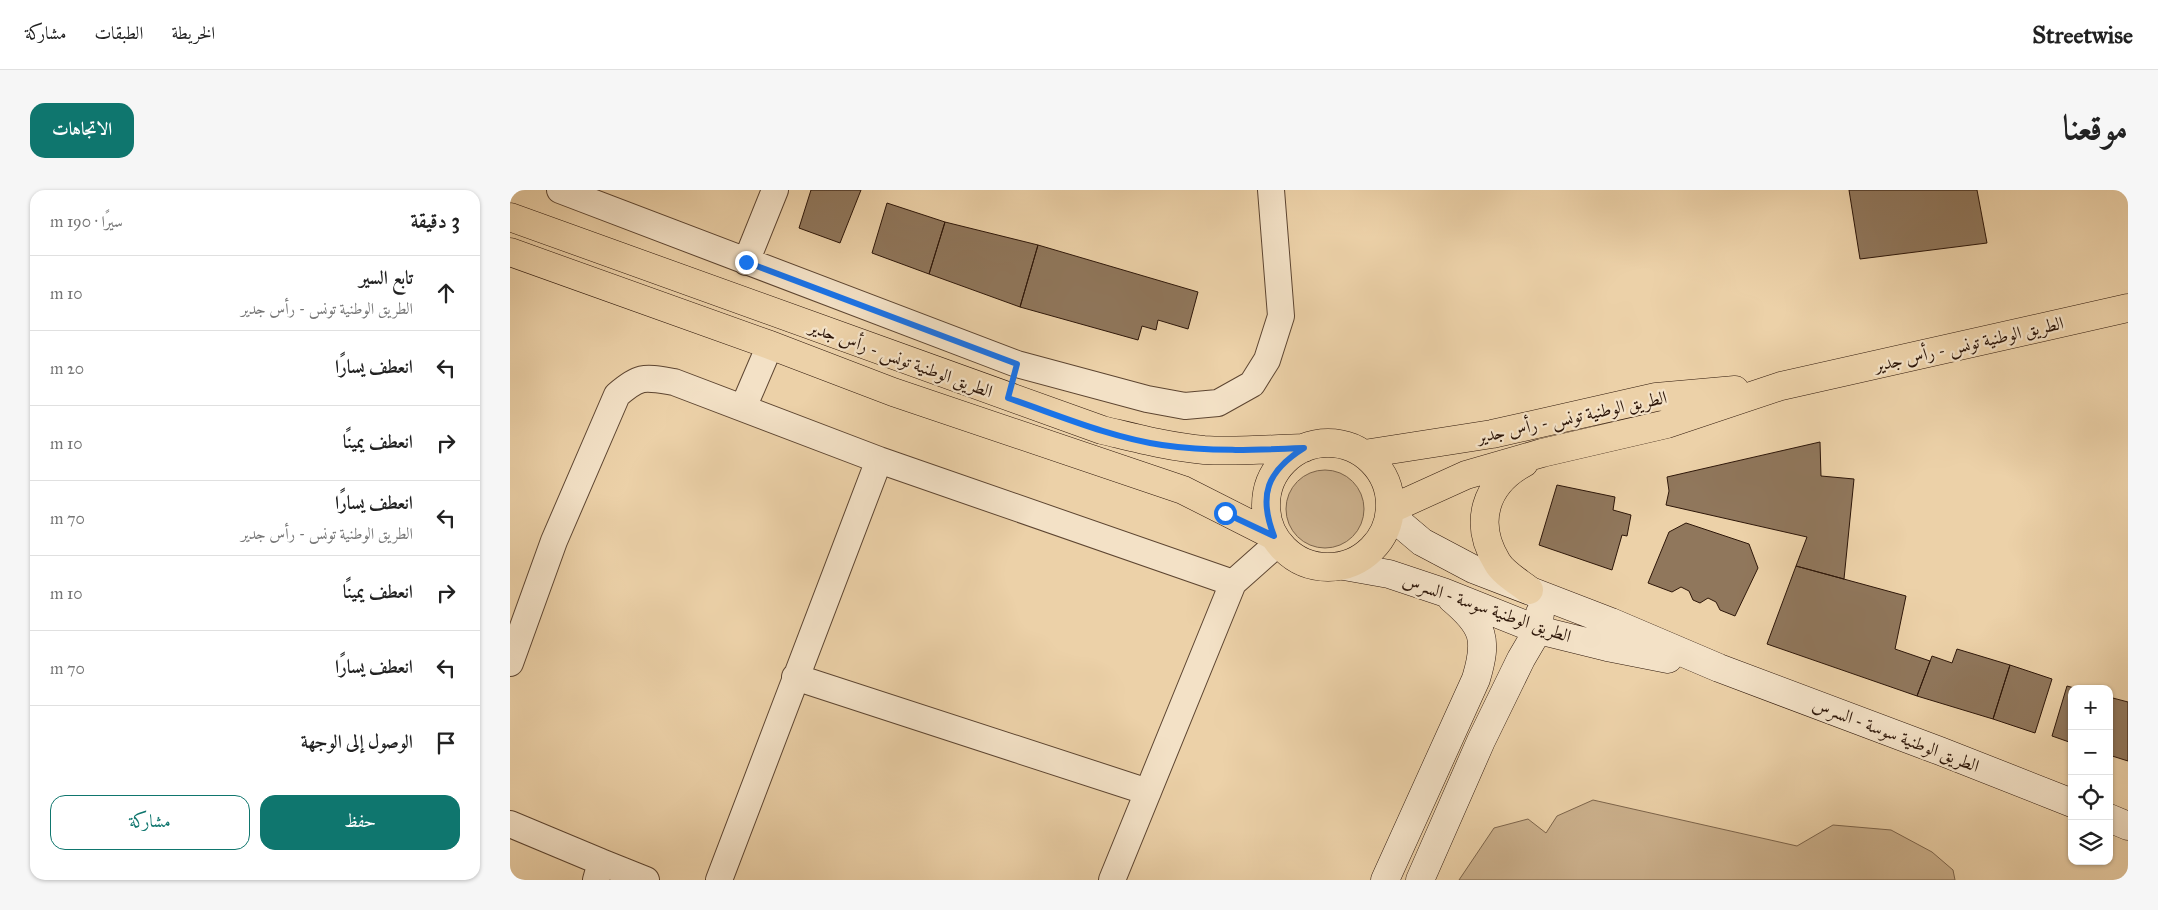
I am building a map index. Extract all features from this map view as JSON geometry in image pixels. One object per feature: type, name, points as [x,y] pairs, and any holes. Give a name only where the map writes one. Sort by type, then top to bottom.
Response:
[{"type":"main road","name":"الطريق الوطنية تونس - رأس جدير","points":[[510,217],[1008,398],[1102,430],[1160,444],[1204,450],[1304,448]]},
{"type":"main road","name":"الطريق الوطنية تونس - رأس جدير","points":[[510,252],[770,345],[893,392],[1183,490],[1276,540]]},
{"type":"main road","name":"الطريق الوطنية تونس - رأس جدير","points":[[1391,512],[1466,475],[1542,453],[1667,424],[1781,386],[2128,308]]},
{"type":"main road","name":"الطريق الوطنية تونس - رأس جدير","points":[[1364,454],[1492,434],[1656,397],[1781,386]]},
{"type":"main road","points":[[1324,443],[1345,445],[1364,454],[1379,469],[1389,488],[1391,512],[1385,533],[1375,548],[1360,559],[1344,566],[1326,568],[1308,565],[1291,556],[1276,540],[1267,517],[1266,496],[1273,476],[1286,459],[1304,448],[1324,443]]},
{"type":"main road","points":[[1420,880],[1481,741],[1521,659],[1538,630],[1540,614],[1538,602],[1529,590],[1498,564],[1485,533],[1484,508],[1497,482],[1515,468],[1542,453]]},
{"type":"main road","name":"الطريق الوطنية سوسة - السرس","points":[[1391,512],[1422,542],[1473,569],[1611,622],[1719,668],[2068,801]]},
{"type":"main road","name":"الطريق الوطنية سوسة - السرس","points":[[1344,566],[1389,574],[1443,592],[1538,630],[1608,647],[1719,668]]},
{"type":"main road","points":[[1386,880],[1476,679],[1483,657],[1482,635],[1471,615],[1443,592]]},
{"type":"main road","points":[[2113,820],[2128,826]]},
{"type":"street","points":[[560,190],[1017,364],[1147,399],[1185,406],[1218,403],[1252,384],[1267,360],[1282,316],[1270,190]]},
{"type":"street","points":[[751,305],[754,265],[775,190]]},
{"type":"street","points":[[744,408],[770,345]]},
{"type":"street","points":[[1008,398],[1017,364]]},
{"type":"street","points":[[510,663],[554,541],[617,396],[632,382],[647,377],[674,382],[879,460],[1233,583]]},
{"type":"street","points":[[719,880],[879,460]]},
{"type":"street","points":[[1112,880],[1233,583],[1276,540]]},
{"type":"street","points":[[796,677],[1148,792]]},
{"type":"street","points":[[510,824],[598,871],[646,880]]},
{"type":"shaded area","points":[[1325,470],[1340,473],[1353,481],[1361,494],[1364,509],[1361,524],[1353,537],[1340,545],[1325,548],[1310,545],[1297,537],[1289,524],[1286,509],[1289,494],[1297,481],[1310,473]]},
{"type":"shaded area","points":[[1593,800],[1797,846],[1833,825],[1891,830],[1932,852],[1953,870],[1955,880],[1459,880],[1494,828],[1528,819],[1546,833],[1557,816]]},
{"type":"building","points":[[811,190],[861,190],[840,243],[799,228]]},
{"type":"building","points":[[1849,190],[1977,190],[1987,243],[1860,259]]},
{"type":"building","points":[[887,203],[945,222],[929,274],[872,253]]},
{"type":"building","points":[[945,222],[1038,245],[1020,307],[929,274]]},
{"type":"building","points":[[1038,245],[1198,292],[1188,329],[1158,320],[1156,330],[1142,326],[1138,340],[1020,307]]},
{"type":"building","points":[[1820,442],[1821,476],[1854,479],[1844,579],[1796,566],[1807,537],[1666,505],[1669,491],[1667,477]]},
{"type":"building","points":[[1557,485],[1615,497],[1613,510],[1631,515],[1627,536],[1622,535],[1612,570],[1539,545]]},
{"type":"building","points":[[1686,523],[1749,544],[1758,568],[1735,616],[1720,610],[1716,602],[1708,598],[1700,603],[1693,600],[1689,591],[1681,587],[1672,592],[1648,583],[1669,532]]},
{"type":"building","points":[[1796,566],[1906,596],[1895,649],[1930,661],[1917,696],[1767,644]]},
{"type":"building","points":[[1957,649],[2010,665],[1993,719],[1917,696],[1932,656],[1952,663]]},
{"type":"building","points":[[2010,665],[2052,679],[2035,733],[1993,719]]},
{"type":"building","points":[[2067,686],[2068,686],[2068,742],[2052,736]]},
{"type":"building","points":[[2113,698],[2128,702],[2128,761],[2113,756]]},
{"type":"route","points":[[746,262],[1017,364],[1008,398],[1102,430],[1160,444],[1204,450],[1304,448],[1286,459],[1273,476],[1266,496],[1267,517],[1274,536],[1225,513]]}]
